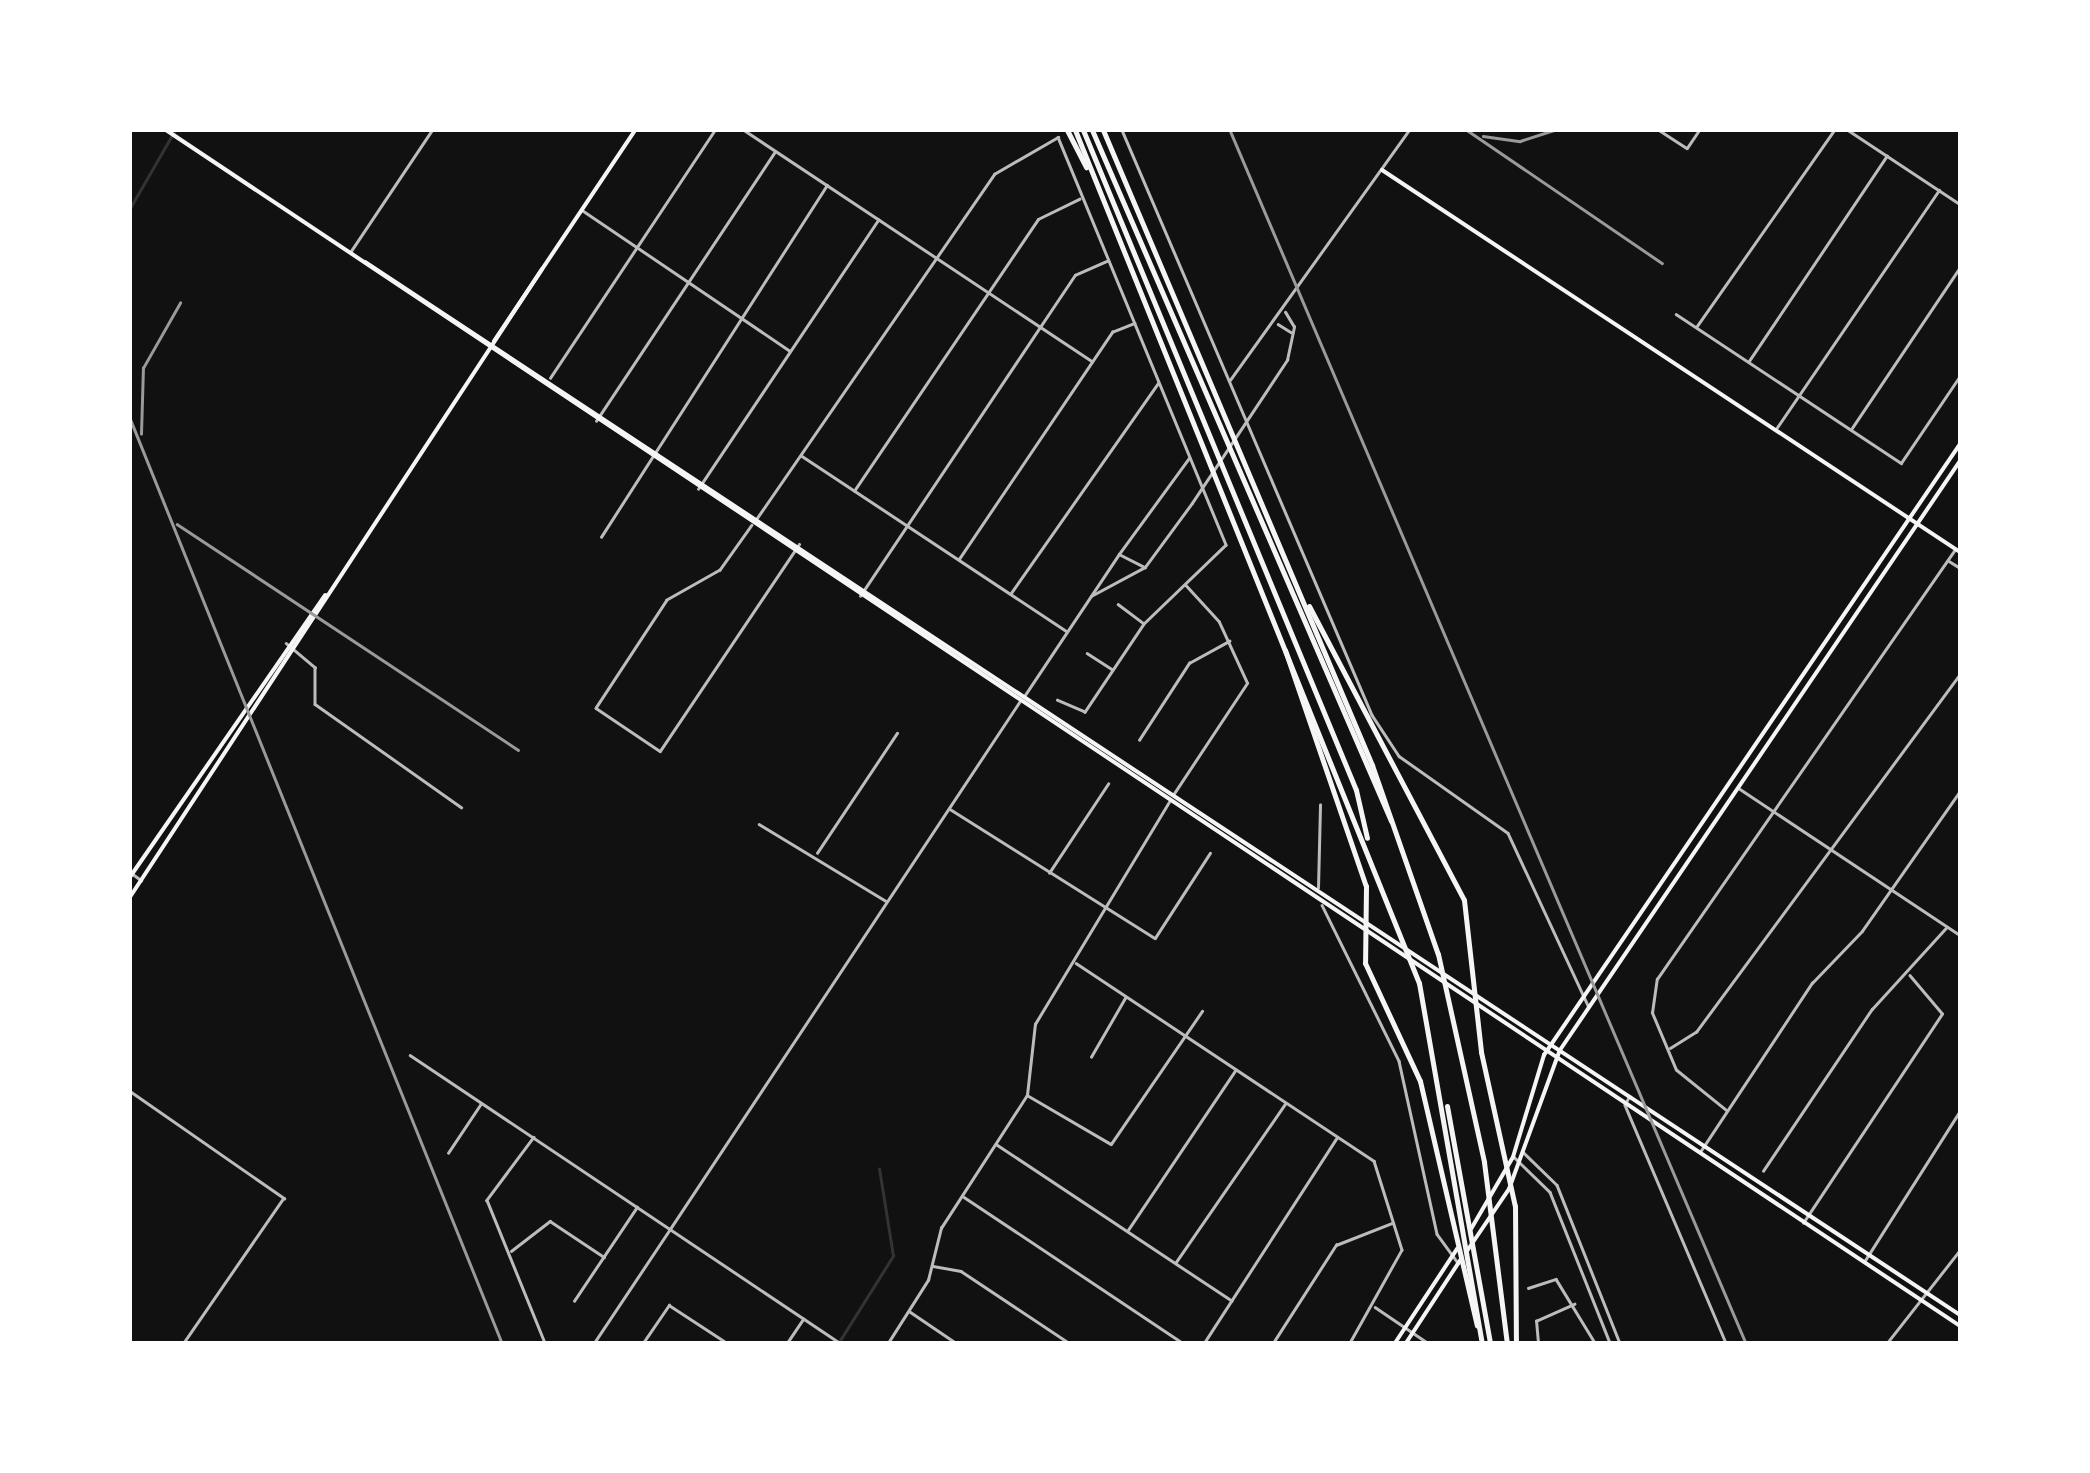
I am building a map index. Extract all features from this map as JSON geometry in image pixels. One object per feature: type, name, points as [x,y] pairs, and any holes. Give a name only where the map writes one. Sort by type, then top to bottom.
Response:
[{"type":"highway","points":[[1067,130],[1099,193]]},
{"type":"highway","points":[[1075,130],[1367,841],[1419,983],[1446,1104],[1481,1343]]},
{"type":"highway","points":[[1083,130],[1356,790],[1367,841]]},
{"type":"highway","points":[[1092,130],[1393,823]]},
{"type":"highway","points":[[1103,130],[1294,578],[1393,823],[1438,954],[1484,1162],[1507,1343]]},
{"type":"highway","points":[[1294,578],[1365,726],[1452,872],[1475,942],[1478,1010],[1515,1206],[1516,1343]]},
{"type":"highway","points":[[1284,642],[1366,886],[1370,922],[1365,963],[1420,1082],[1451,1198],[1481,1343]]},
{"type":"highway","points":[[1446,1104],[1467,1179],[1490,1343]]},
{"type":"main road","points":[[166,130],[365,262],[384,280],[1554,1062],[1960,1326]]},
{"type":"main road","points":[[131,874],[286,643],[325,595],[635,130]]},
{"type":"main road","points":[[1382,170],[1958,550]]},
{"type":"main road","points":[[365,262],[390,271],[1960,1314]]},
{"type":"main road","points":[[494,341],[542,269]]},
{"type":"main road","points":[[384,280],[390,271]]},
{"type":"main road","points":[[1395,1343],[1512,1157],[1544,1055],[1960,444]]},
{"type":"main road","points":[[1406,1343],[1521,1161],[1560,1050],[1960,461]]},
{"type":"main road","points":[[130,897],[296,650],[325,595]]},
{"type":"main road","points":[[952,658],[958,650]]},
{"type":"main road","points":[[1749,754],[1762,754]]},
{"type":"main road","points":[[1749,754],[1754,765]]},
{"type":"main road","points":[[1736,775],[1739,788]]},
{"type":"main road","points":[[1726,788],[1739,788]]},
{"type":"main road","points":[[1216,834],[1222,824]]},
{"type":"main road","points":[[1236,847],[1242,838]]},
{"type":"main road","points":[[1260,862],[1266,853]]},
{"type":"street","points":[[350,252],[432,130]]},
{"type":"street","points":[[550,378],[715,130]]},
{"type":"street","points":[[744,130],[1092,361]]},
{"type":"street","points":[[1122,130],[1372,715],[1399,756],[1508,833],[1589,1006]]},
{"type":"street","points":[[1229,380],[1285,312],[1409,130]]},
{"type":"street","points":[[1659,130],[1687,148],[1699,130]]},
{"type":"street","points":[[1696,328],[1834,130]]},
{"type":"street","points":[[1848,130],[1960,204]]},
{"type":"street","points":[[799,544],[660,750],[596,708],[667,600],[723,567],[1000,167],[1058,137],[1225,539],[1186,586],[1144,624],[1082,715],[1057,700]]},
{"type":"street","points":[[596,421],[776,151]]},
{"type":"street","points":[[1748,362],[1887,156]]},
{"type":"street","points":[[601,537],[652,446],[827,185]]},
{"type":"street","points":[[1775,430],[1938,190]]},
{"type":"street","points":[[854,491],[991,294],[1038,219],[1082,198]]},
{"type":"street","points":[[582,210],[790,351]]},
{"type":"street","points":[[698,489],[878,219]]},
{"type":"street","points":[[860,596],[1075,276],[1108,261]]},
{"type":"street","points":[[1851,429],[1960,267]]},
{"type":"street","points":[[1090,597],[1145,568],[1192,503],[1287,360],[1291,332],[1285,312]]},
{"type":"street","points":[[1676,314],[1901,463],[1960,376]]},
{"type":"street","points":[[958,560],[1112,332],[1135,323]]},
{"type":"street","points":[[1277,323],[1291,332]]},
{"type":"street","points":[[1010,594],[1160,382]]},
{"type":"street","points":[[802,456],[1067,632]]},
{"type":"street","points":[[594,1343],[1090,597],[1190,457]]},
{"type":"street","points":[[1727,1110],[1690,1086],[1669,1049],[1652,1013],[1657,979],[1958,550]]},
{"type":"street","points":[[1119,554],[1145,568]]},
{"type":"street","points":[[1948,560],[1960,568]]},
{"type":"street","points":[[888,1343],[932,1266],[962,1195],[1027,1095],[1032,1033],[1168,802],[1246,688],[1230,640],[1186,586]]},
{"type":"street","points":[[1118,604],[1144,624]]},
{"type":"street","points":[[1139,740],[1189,663],[1230,640]]},
{"type":"street","points":[[286,643],[315,667],[315,704],[461,807]]},
{"type":"street","points":[[1087,653],[1113,670]]},
{"type":"street","points":[[1669,1049],[1696,1032],[1960,674]]},
{"type":"street","points":[[816,854],[897,733]]},
{"type":"street","points":[[1048,874],[1108,784]]},
{"type":"street","points":[[1739,788],[1960,935]]},
{"type":"street","points":[[1699,1153],[1812,983],[1891,890],[1960,791]]},
{"type":"street","points":[[1318,888],[1320,804]]},
{"type":"street","points":[[949,808],[1103,909],[1155,938],[1210,853]]},
{"type":"street","points":[[760,824],[816,854],[887,902]]},
{"type":"street","points":[[131,874],[141,880]]},
{"type":"street","points":[[1322,905],[1399,1061],[1438,1234],[1458,1262]]},
{"type":"street","points":[[1763,1171],[1872,1009],[1910,976],[1947,927]]},
{"type":"street","points":[[1075,962],[1374,1161],[1394,1222],[1400,1263],[1350,1343]]},
{"type":"street","points":[[1803,1224],[1942,1014],[1910,976]]},
{"type":"street","points":[[1091,1057],[1126,996]]},
{"type":"street","points":[[1027,1095],[1111,1144],[1202,1011]]},
{"type":"street","points":[[410,1054],[840,1343]]},
{"type":"street","points":[[1127,1231],[1236,1069]]},
{"type":"street","points":[[130,1091],[280,1192],[282,1207],[184,1343]]},
{"type":"street","points":[[1631,1096],[1625,1105],[1726,1343]]},
{"type":"street","points":[[448,1154],[482,1102]]},
{"type":"street","points":[[1176,1264],[1286,1102]]},
{"type":"street","points":[[1863,1263],[1960,1111]]},
{"type":"street","points":[[534,1136],[487,1200],[545,1343]]},
{"type":"street","points":[[1204,1343],[1338,1136]]},
{"type":"street","points":[[995,1144],[1232,1301]]},
{"type":"street","points":[[1515,1148],[1524,1152],[1556,1185],[1620,1343]]},
{"type":"street","points":[[1512,1157],[1521,1161],[1550,1192],[1610,1343]]},
{"type":"street","points":[[962,1195],[1183,1343]]},
{"type":"street","points":[[574,1301],[638,1206]]},
{"type":"street","points":[[510,1252],[550,1222],[604,1257]]},
{"type":"street","points":[[1273,1343],[1336,1245],[1394,1222]]},
{"type":"street","points":[[1887,1343],[1917,1298],[1930,1295],[1960,1250]]},
{"type":"street","points":[[932,1266],[961,1272],[1069,1343]]},
{"type":"street","points":[[1528,1288],[1552,1277],[1576,1304],[1594,1343]]},
{"type":"street","points":[[1538,1343],[1536,1321],[1576,1304]]},
{"type":"street","points":[[643,1343],[668,1305],[727,1343]]},
{"type":"street","points":[[1374,1306],[1428,1343]]},
{"type":"street","points":[[909,1311],[956,1343]]},
{"type":"street","points":[[787,1343],[804,1318]]},
{"type":"waterway","points":[[130,208],[175,130]]},
{"type":"waterway","points":[[839,1342],[893,1256],[879,1169]]},
{"type":"railway","points":[[1230,130],[1746,1343]]},
{"type":"railway","points":[[1467,130],[1662,263]]},
{"type":"railway","points":[[1483,136],[1520,141],[1554,130]]},
{"type":"railway","points":[[141,434],[143,368],[180,303]]},
{"type":"railway","points":[[130,418],[502,1343]]},
{"type":"railway","points":[[177,524],[518,750]]}]
